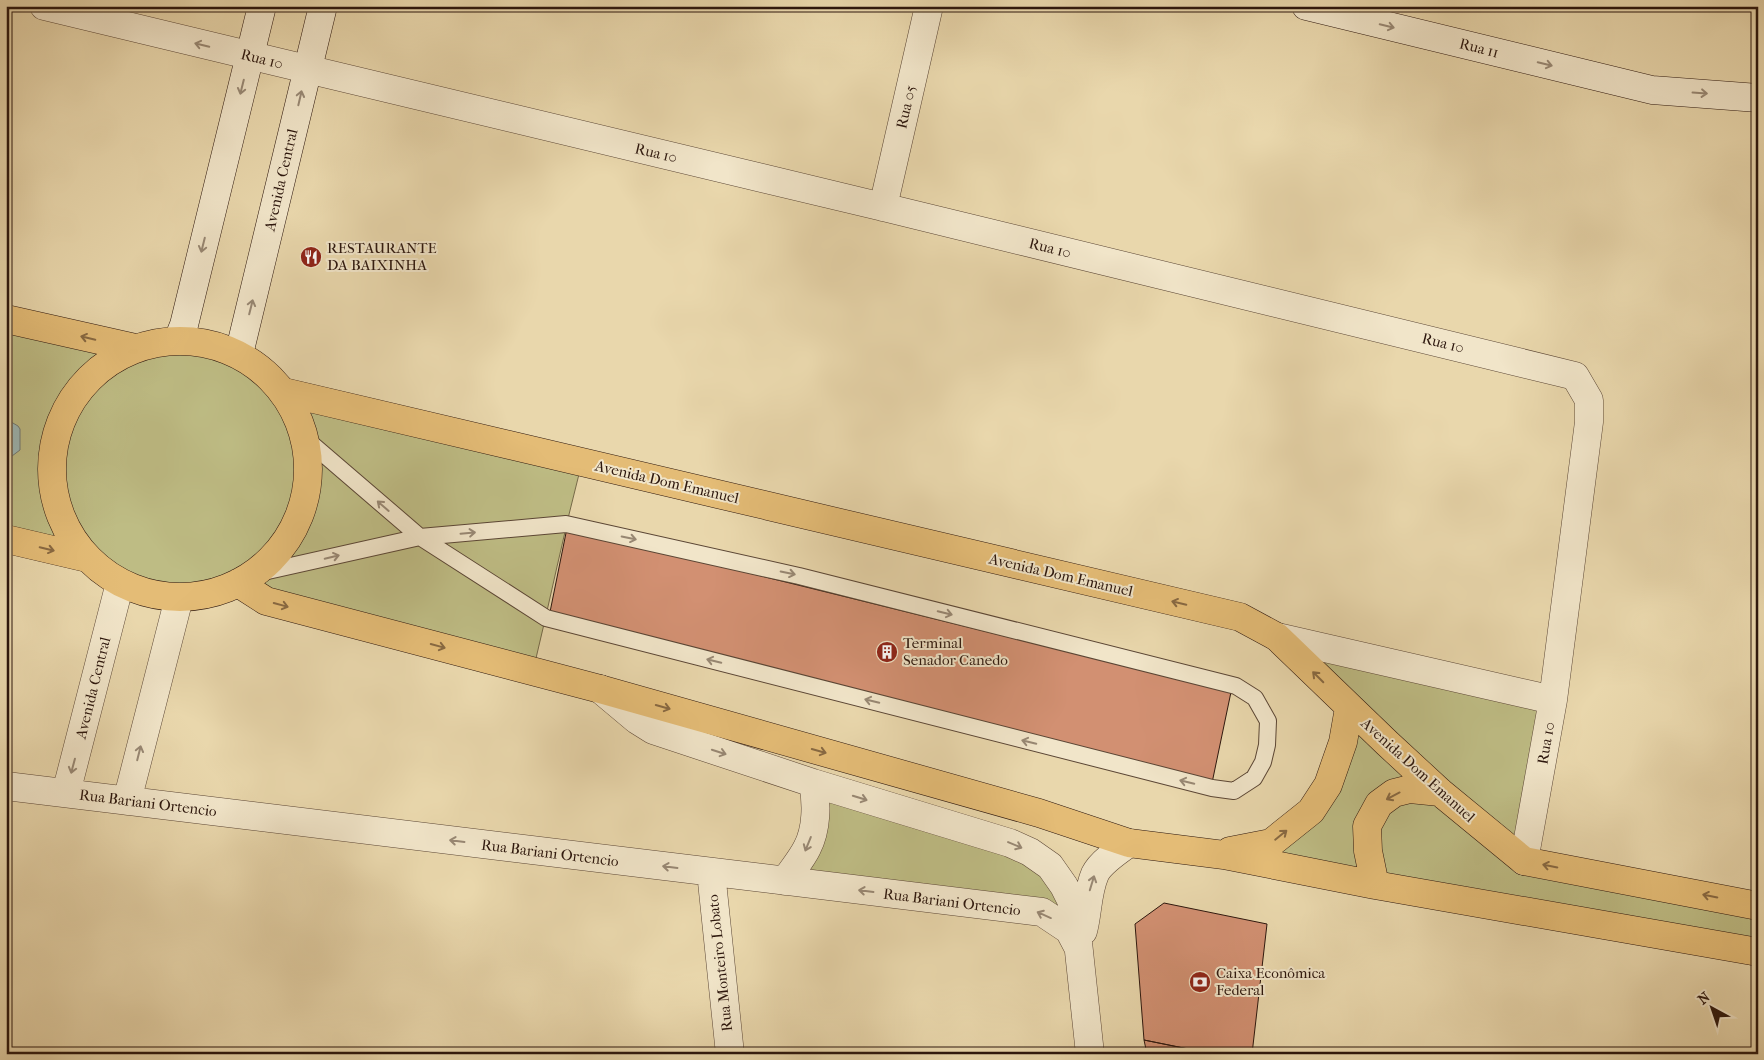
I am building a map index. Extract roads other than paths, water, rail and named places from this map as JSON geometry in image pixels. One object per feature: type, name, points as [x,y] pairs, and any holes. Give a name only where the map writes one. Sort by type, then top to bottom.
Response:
[{"type":"main road","points":[[6,319],[135,348]]},
{"type":"main road","points":[[178,340],[210,343],[239,354],[261,368],[284,392],[296,412],[306,440],[308,478],[300,516],[280,550],[244,579],[212,593],[179,598],[149,594],[120,583],[87,558],[63,524],[56,504],[52,483],[54,441],[70,401],[98,370],[135,348],[178,340]]},
{"type":"main road","name":"Avenida Dom Emanuel","points":[[284,392],[1240,617],[1278,637],[1349,708],[1440,792],[1524,861],[1758,906]]},
{"type":"main road","points":[[6,539],[87,558]]},
{"type":"main road","points":[[244,579],[266,602],[600,689],[1040,813],[1129,843],[1219,854],[1375,885],[1758,952]]},
{"type":"main road","points":[[1219,854],[1271,843],[1311,811],[1328,785],[1343,742],[1349,708]]},
{"type":"main road","points":[[1375,885],[1368,851],[1367,826],[1379,804],[1394,793],[1410,789],[1440,792]]},
{"type":"street","name":"Rua 10","points":[[44,6],[883,207],[1575,376],[1588,400],[1590,422],[1553,700],[1524,861]]},
{"type":"street","points":[[178,340],[184,325],[262,6]]},
{"type":"street","name":"Avenida Central","points":[[239,354],[323,6]]},
{"type":"street","name":"Rua 05","points":[[883,207],[929,6]]},
{"type":"street","name":"Rua 11","points":[[1306,6],[1652,90],[1758,98]]},
{"type":"street","name":"Avenida Central","points":[[66,793],[120,583]]},
{"type":"street","points":[[127,800],[179,598]]},
{"type":"street","points":[[1278,637],[1553,700]]},
{"type":"street","points":[[600,689],[632,716],[653,730],[813,783],[1010,843],[1030,852],[1050,866],[1064,886],[1075,914],[1090,1054]]},
{"type":"street","points":[[785,881],[808,847],[813,830],[816,811],[813,783]]},
{"type":"street","name":"Rua Bariani Ortencio","points":[[6,786],[1042,912],[1069,930],[1078,947]]},
{"type":"street","points":[[1078,947],[1087,916],[1090,890],[1096,873],[1111,857],[1129,843]]},
{"type":"street","name":"Rua Monteiro Lobato","points":[[711,872],[730,1054]]},
{"type":"lane","points":[[244,579],[420,537],[566,524],[800,576],[1236,686],[1255,698],[1268,721],[1267,745],[1263,762],[1254,778],[1234,791],[1212,788],[546,618],[420,537],[306,440]]},
{"type":"water","points":[[6,419],[20,429],[20,450],[12,456],[6,456]]},
{"type":"place","name":"RESTAURANTE DA BAIXINHA","points":[[311,257]]},
{"type":"place","name":"Terminal Senador Canedo","points":[[887,652]]},
{"type":"place","name":"Caixa Econômica Federal","points":[[1200,982]]}]
